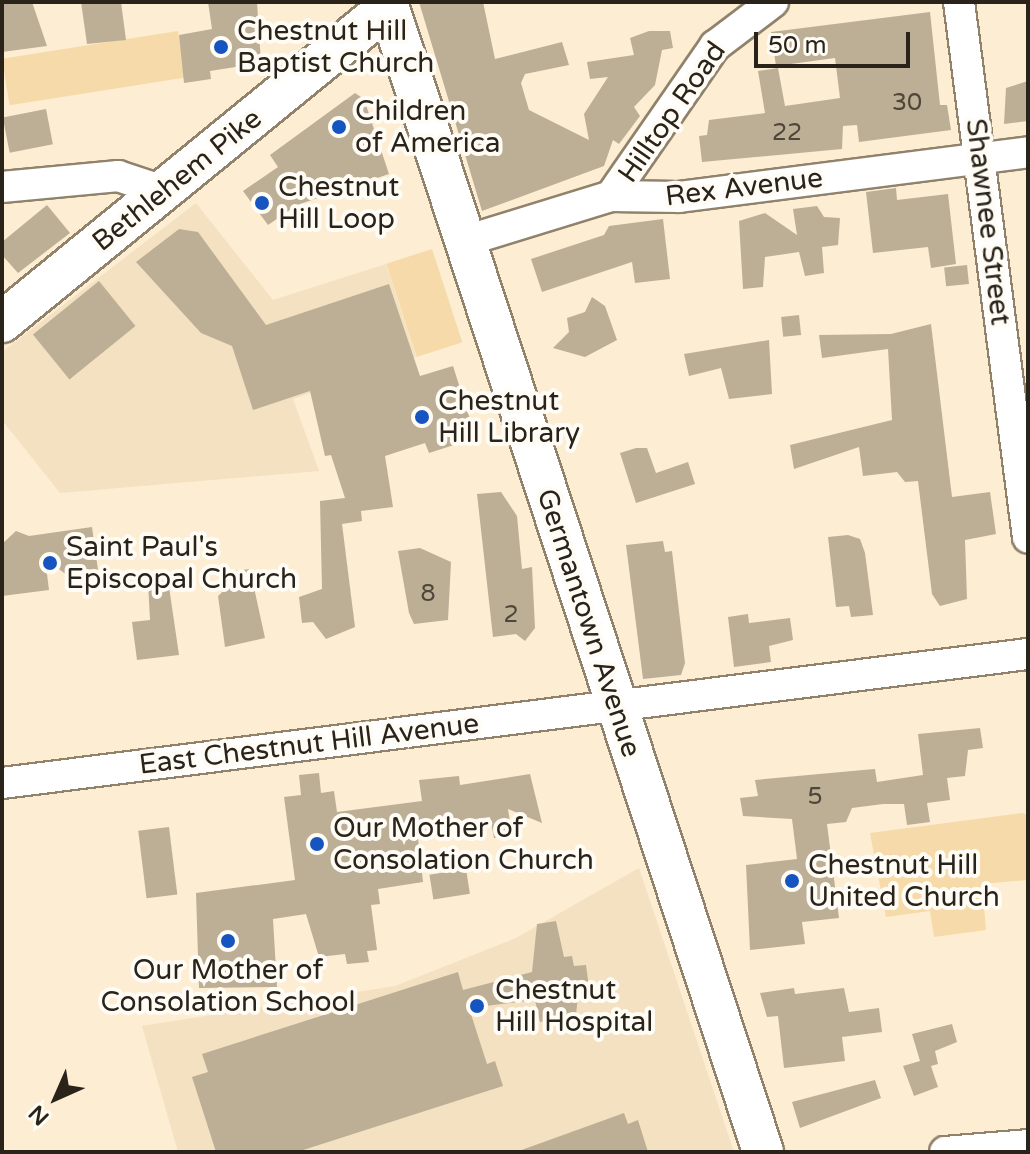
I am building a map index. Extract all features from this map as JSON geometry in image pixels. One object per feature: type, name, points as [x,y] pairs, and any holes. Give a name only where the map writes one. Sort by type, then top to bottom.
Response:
[{"type":"main road","name":"Bethlehem Pike","points":[[2,322],[387,4]]},
{"type":"main road","name":"Germantown Avenue","points":[[387,4],[763,1152]]},
{"type":"street","name":"Hilltop Road","points":[[611,196],[715,46],[773,2]]},
{"type":"street","name":"Shawnee Street","points":[[959,2],[1028,538]]},
{"type":"street","name":"Rex Avenue","points":[[465,241],[611,196],[679,197],[1028,152]]},
{"type":"street","points":[[2,187],[118,176],[163,191]]},
{"type":"street","name":"East Chestnut Hill Avenue","points":[[2,783],[1028,654]]},
{"type":"street","points":[[945,1152],[1028,1145]]},
{"type":"shaded area","points":[[178,31],[185,77],[10,105],[2,59]]},
{"type":"shaded area","points":[[196,203],[273,300],[386,264],[416,357],[293,399],[319,471],[60,493],[2,420],[2,352]]},
{"type":"shaded area","points":[[432,249],[462,342],[417,357],[386,264]]},
{"type":"shaded area","points":[[1022,813],[1028,815],[1028,880],[982,884],[986,930],[934,937],[930,911],[886,917],[870,833]]},
{"type":"shaded area","name":"Chestnut Hill Hospital","points":[[639,868],[734,1152],[178,1152],[142,1026],[395,986],[516,938]]},
{"type":"building","points":[[2,2],[32,2],[47,46],[2,52]]},
{"type":"building","points":[[81,2],[121,2],[126,40],[87,44]]},
{"type":"building","name":"Chestnut Hill Baptist Church","points":[[208,2],[257,2],[261,63],[210,71],[211,79],[184,83],[179,35],[212,29]]},
{"type":"building","points":[[419,2],[483,2],[495,59],[562,42],[569,65],[525,74],[521,83],[529,110],[589,140],[584,114],[608,77],[590,79],[587,62],[634,55],[630,38],[649,31],[670,31],[673,48],[662,50],[655,85],[634,107],[640,116],[619,144],[613,140],[604,166],[482,211]]},
{"type":"building","points":[[930,12],[940,105],[947,105],[951,130],[859,142],[857,125],[843,126],[842,149],[702,162],[699,136],[707,135],[709,120],[765,113],[758,71],[778,68],[785,106],[840,98],[835,58],[776,66],[771,32]]},
{"type":"building","points":[[1028,81],[1028,121],[1004,124],[1006,88]]},
{"type":"building","name":"Children of America","points":[[355,93],[364,99],[389,174],[297,205],[268,225],[243,191],[278,167],[270,155]]},
{"type":"building","points":[[46,109],[53,144],[10,153],[3,117]]},
{"type":"building","points":[[896,188],[897,200],[948,194],[956,264],[931,268],[928,247],[873,253],[866,192]]},
{"type":"building","points":[[47,205],[70,233],[18,273],[2,255],[2,242]]},
{"type":"building","points":[[817,206],[824,217],[840,218],[838,245],[822,247],[824,273],[805,276],[799,252],[765,257],[763,287],[743,289],[739,221],[765,213],[797,235],[793,209]]},
{"type":"building","points":[[663,219],[670,279],[635,283],[632,262],[542,292],[531,259],[604,235],[609,226]]},
{"type":"building","points":[[179,229],[198,232],[266,325],[389,284],[420,376],[453,366],[476,438],[429,453],[425,443],[385,456],[393,507],[361,511],[362,521],[342,524],[355,627],[326,639],[313,622],[302,623],[299,597],[322,589],[320,501],[345,498],[331,455],[325,456],[310,391],[253,410],[232,346],[201,333],[136,262]]},
{"type":"building","points":[[967,265],[969,284],[946,286],[944,267]]},
{"type":"building","points":[[99,281],[136,326],[69,380],[33,334]]},
{"type":"building","points":[[592,297],[605,306],[617,340],[585,357],[553,348],[569,332],[567,318],[585,312]]},
{"type":"building","points":[[799,315],[801,335],[783,337],[781,317]]},
{"type":"building","points":[[931,324],[952,497],[990,492],[996,534],[965,540],[967,599],[940,606],[932,594],[918,481],[905,482],[897,472],[863,476],[859,447],[794,469],[790,445],[892,420],[888,349],[822,358],[819,335],[891,334]]},
{"type":"building","points":[[769,340],[772,394],[729,399],[721,368],[689,376],[684,354]]},
{"type":"building","points":[[647,448],[656,473],[688,462],[695,484],[636,503],[620,453]]},
{"type":"building","points":[[501,492],[517,516],[522,569],[532,567],[535,628],[525,641],[516,634],[493,637],[477,494]]},
{"type":"building","name":"Saint Paul's Episcopal Church","points":[[92,527],[98,570],[78,584],[45,558],[49,590],[2,596],[2,544],[16,531],[29,536]]},
{"type":"building","points":[[848,535],[860,539],[865,553],[873,615],[851,617],[849,606],[836,607],[828,537]]},
{"type":"building","points":[[663,541],[665,552],[672,551],[685,663],[681,675],[643,679],[626,545]]},
{"type":"building","points":[[420,548],[451,562],[448,620],[414,624],[409,613],[398,551]]},
{"type":"building","points":[[250,569],[265,638],[225,647],[218,596],[234,581],[233,571]]},
{"type":"building","points":[[168,580],[179,655],[137,660],[132,622],[150,620],[148,582]]},
{"type":"building","points":[[748,614],[749,623],[790,618],[793,640],[769,646],[771,662],[734,667],[728,617]]},
{"type":"building","points":[[980,728],[983,748],[968,750],[965,776],[947,778],[950,800],[927,803],[930,822],[907,825],[904,804],[883,804],[852,808],[846,822],[827,824],[839,918],[802,922],[805,944],[750,950],[746,865],[797,859],[792,819],[743,816],[740,798],[758,796],[755,780],[875,769],[877,782],[923,775],[918,734]]},
{"type":"building","points":[[319,773],[321,793],[334,791],[337,812],[422,801],[419,780],[459,776],[460,785],[530,774],[542,823],[508,809],[512,835],[494,838],[490,817],[460,821],[461,832],[418,838],[423,882],[378,889],[380,904],[371,905],[377,950],[367,951],[369,962],[347,964],[345,954],[319,957],[306,914],[273,919],[277,987],[199,988],[196,893],[295,880],[284,797],[301,795],[299,775]]},
{"type":"building","points":[[169,827],[177,894],[147,898],[138,831]]},
{"type":"building","points":[[466,869],[470,894],[433,899],[429,875]]},
{"type":"building","points":[[556,921],[564,957],[572,956],[574,966],[586,965],[590,995],[578,996],[576,1015],[540,1022],[535,1000],[469,1008],[487,1064],[495,1061],[503,1086],[297,1152],[216,1152],[192,1077],[208,1072],[202,1054],[458,972],[463,990],[532,972],[537,924]]},
{"type":"building","points":[[794,988],[795,994],[844,988],[849,1012],[879,1008],[882,1032],[842,1037],[845,1061],[784,1068],[778,1016],[767,1017],[760,993]]},
{"type":"building","points":[[952,1024],[957,1042],[935,1051],[938,1064],[931,1066],[938,1087],[914,1096],[903,1066],[920,1061],[912,1034]]},
{"type":"building","points":[[875,1080],[881,1098],[800,1128],[792,1102]]},
{"type":"building","points":[[624,1113],[628,1124],[638,1120],[648,1152],[516,1152]]},
{"type":"place","name":"Chestnut Hill Baptist Church","points":[[221,47]]},
{"type":"place","name":"Children of America","points":[[339,127]]},
{"type":"place","name":"Chestnut Hill Loop","points":[[262,203]]},
{"type":"place","name":"Chestnut Hill Library","points":[[422,417]]},
{"type":"place","name":"Saint Paul's Episcopal Church","points":[[50,563]]},
{"type":"place","name":"Our Mother of Consolation Church","points":[[317,844]]},
{"type":"place","name":"Chestnut Hill United Church","points":[[792,881]]},
{"type":"place","name":"Our Mother of Consolation School","points":[[228,941]]},
{"type":"place","name":"Chestnut Hill Hospital","points":[[477,1006]]}]
